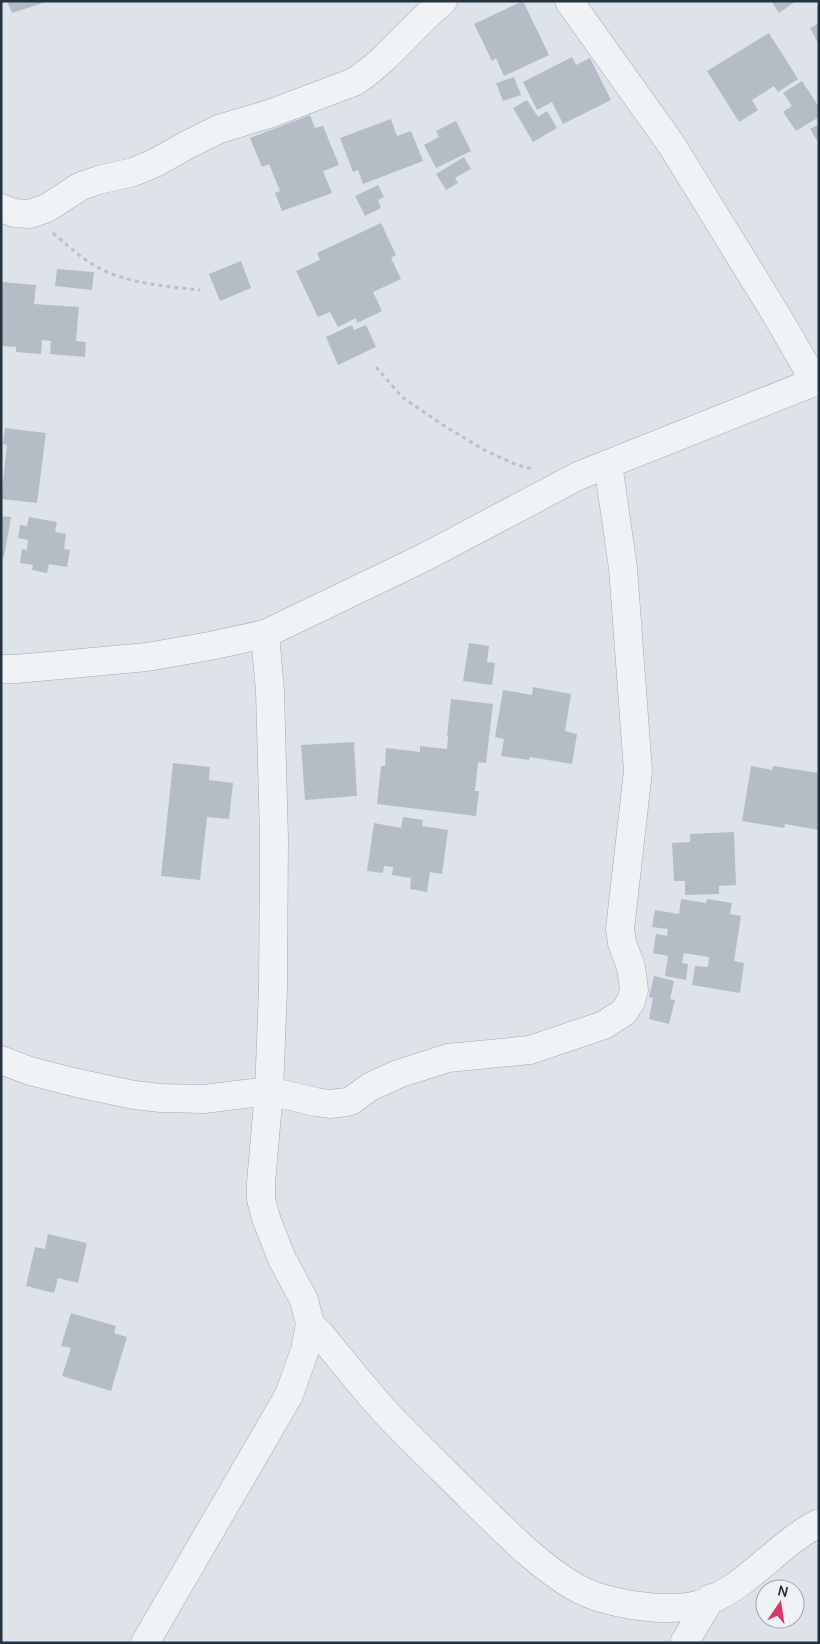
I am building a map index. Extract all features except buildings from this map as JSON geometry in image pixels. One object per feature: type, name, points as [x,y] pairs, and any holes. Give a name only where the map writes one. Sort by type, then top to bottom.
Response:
[{"type":"street","points":[[1,208],[14,213],[30,214],[47,208],[88,184],[133,172],[155,163],[218,129],[269,114],[354,82],[390,54],[443,1]]},
{"type":"street","points":[[1,669],[147,657],[265,634],[425,557],[578,476],[817,380],[671,144],[569,1]]},
{"type":"street","points":[[1,1060],[30,1071],[134,1095],[204,1100],[269,1091],[330,1104],[347,1102],[370,1087],[398,1074],[448,1058],[530,1050],[604,1025],[624,1012],[628,1008],[634,990],[631,968],[622,943],[620,929],[638,771],[623,568],[608,464]]},
{"type":"street","points":[[145,1643],[289,1395],[305,1350],[310,1324],[304,1300],[282,1259],[266,1218],[261,1199],[269,1091],[273,989],[274,838],[270,690],[265,634]]},
{"type":"street","points":[[310,1324],[388,1415],[524,1549],[551,1571],[577,1588],[600,1597],[633,1605],[670,1609],[698,1604],[728,1590],[790,1541],[819,1523]]},
{"type":"street","points":[[684,1643],[711,1598]]},
{"type":"path","points":[[30,214],[87,261],[105,271],[128,279],[200,290]]},
{"type":"path","points":[[376,367],[402,397],[443,425],[486,451],[517,465],[536,470]]}]
